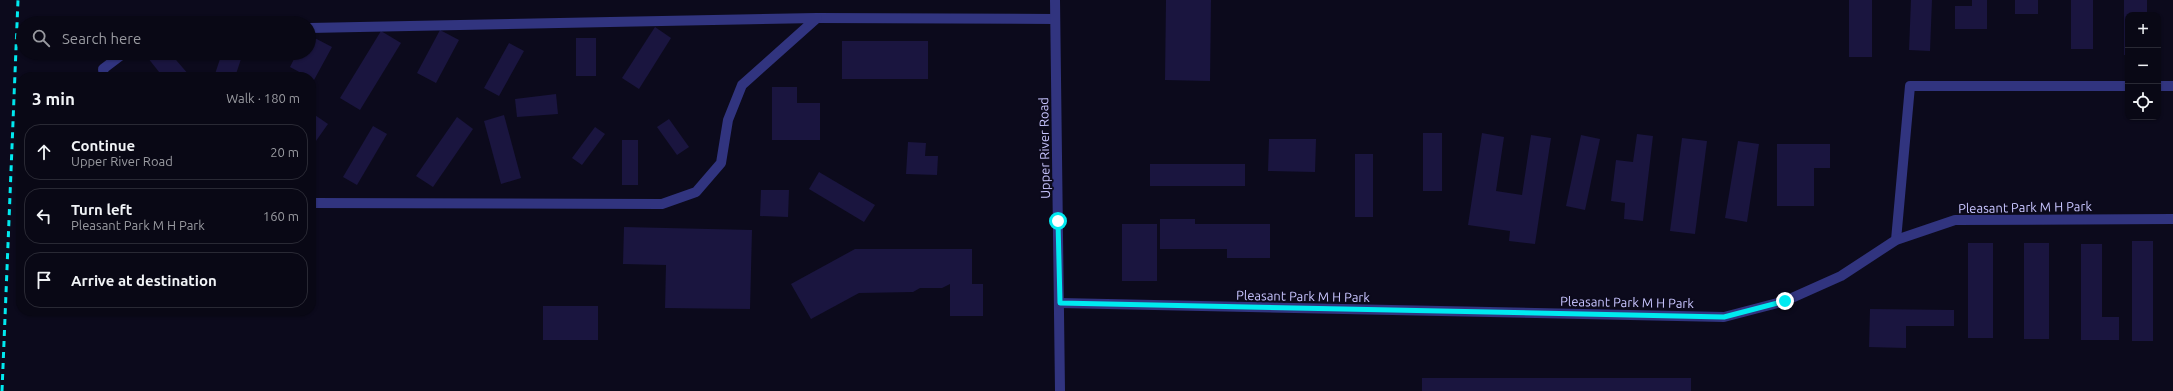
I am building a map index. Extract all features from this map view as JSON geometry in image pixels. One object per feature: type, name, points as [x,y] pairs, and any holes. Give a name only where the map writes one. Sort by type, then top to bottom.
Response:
[{"type":"street","name":"Upper River Road","points":[[1055,0],[1060,391]]},
{"type":"street","points":[[316,203],[662,204],[696,192],[721,163],[728,120],[742,85],[817,18]]},
{"type":"street","points":[[316,28],[817,18],[1055,19]]},
{"type":"street","points":[[103,72],[103,69],[115,60]]},
{"type":"street","points":[[1896,240],[1910,86],[2125,86]]},
{"type":"street","points":[[2161,86],[2173,86]]},
{"type":"street","name":"Pleasant Park M H Park","points":[[1060,303],[1724,317],[1785,301],[1841,276],[1896,240],[1955,220],[2173,219]]},
{"type":"building","points":[[1166,0],[1211,0],[1210,81],[1165,80]]},
{"type":"building","points":[[1849,0],[1872,0],[1872,57],[1849,57]]},
{"type":"building","points":[[1911,0],[1932,0],[1930,51],[1909,50]]},
{"type":"building","points":[[1972,0],[1987,0],[1987,29],[1955,29],[1955,6],[1972,6]]},
{"type":"building","points":[[2015,0],[2038,0],[2038,14],[2015,14]]},
{"type":"building","points":[[2071,0],[2093,0],[2093,49],[2071,49]]},
{"type":"building","points":[[2124,0],[2147,0],[2147,12],[2125,12],[2124,55]]},
{"type":"building","points":[[655,27],[671,38],[639,89],[622,78]]},
{"type":"building","points":[[440,30],[459,40],[436,83],[417,73]]},
{"type":"building","points":[[381,31],[401,43],[360,110],[340,98]]},
{"type":"building","points":[[576,38],[596,38],[596,76],[576,76]]},
{"type":"building","points":[[316,39],[332,47],[316,76],[316,72],[299,72],[290,67],[294,60],[316,60]]},
{"type":"building","points":[[842,41],[928,41],[928,79],[842,79]]},
{"type":"building","points":[[509,43],[524,51],[499,96],[484,88]]},
{"type":"building","points":[[150,60],[176,60],[186,72],[159,72]]},
{"type":"building","points":[[220,60],[241,60],[237,72],[216,72]]},
{"type":"building","points":[[772,87],[797,87],[797,103],[820,103],[820,140],[772,140]]},
{"type":"building","points":[[556,94],[558,114],[517,117],[515,99]]},
{"type":"building","points":[[504,115],[521,178],[501,184],[484,121]]},
{"type":"building","points":[[316,116],[328,124],[316,141]]},
{"type":"building","points":[[457,117],[473,129],[433,187],[416,176]]},
{"type":"building","points":[[669,119],[689,147],[677,155],[657,127]]},
{"type":"building","points":[[373,126],[387,134],[357,185],[343,177]]},
{"type":"building","points":[[595,127],[605,134],[582,165],[572,158]]},
{"type":"building","points":[[1423,133],[1442,133],[1442,191],[1423,191]]},
{"type":"building","points":[[1482,133],[1504,137],[1496,191],[1522,195],[1531,135],[1551,138],[1535,244],[1509,241],[1510,231],[1468,225]]},
{"type":"building","points":[[1637,134],[1653,136],[1643,221],[1624,219],[1625,203],[1611,201],[1616,160],[1633,162]]},
{"type":"building","points":[[1581,135],[1600,139],[1585,210],[1566,206]]},
{"type":"building","points":[[1682,138],[1707,141],[1695,234],[1670,231]]},
{"type":"building","points":[[1269,139],[1316,139],[1315,172],[1268,171]]},
{"type":"building","points":[[622,140],[638,140],[638,185],[622,185]]},
{"type":"building","points":[[1738,141],[1759,144],[1747,222],[1725,218]]},
{"type":"building","points":[[908,142],[926,143],[925,156],[938,156],[937,175],[906,174]]},
{"type":"building","points":[[1777,144],[1830,144],[1830,168],[1814,168],[1814,206],[1777,206]]},
{"type":"building","points":[[1355,154],[1373,154],[1373,217],[1355,217]]},
{"type":"building","points":[[1150,164],[1245,164],[1245,186],[1150,186]]},
{"type":"building","points":[[819,172],[875,205],[864,222],[809,189]]},
{"type":"building","points":[[761,190],[789,190],[788,217],[760,216]]},
{"type":"building","points":[[1160,219],[1195,219],[1195,224],[1270,224],[1270,258],[1227,258],[1227,249],[1160,249]]},
{"type":"building","points":[[1122,224],[1157,224],[1157,281],[1122,281]]},
{"type":"building","points":[[624,227],[752,230],[750,309],[665,308],[666,265],[623,264]]},
{"type":"building","points":[[2132,241],[2153,241],[2153,341],[2132,341]]},
{"type":"building","points":[[1968,243],[1993,243],[1993,338],[1968,338]]},
{"type":"building","points":[[2024,243],[2049,243],[2049,339],[2024,339]]},
{"type":"building","points":[[2081,244],[2102,244],[2102,317],[2119,317],[2119,340],[2081,340]]},
{"type":"building","points":[[855,249],[972,249],[972,284],[983,284],[983,316],[950,316],[950,284],[942,288],[920,288],[913,292],[859,293],[811,319],[791,284]]},
{"type":"building","points":[[543,306],[598,306],[598,340],[543,340]]},
{"type":"building","points":[[1870,309],[1954,310],[1954,326],[1906,326],[1906,348],[1869,347]]},
{"type":"building","points":[[1422,378],[1691,378],[1691,391],[1422,391]]},
{"type":"railway","points":[[17,16],[18,0]]},
{"type":"railway","points":[[2,391],[16,49]]},
{"type":"route","points":[[1058,221],[1060,303],[1724,317],[1785,301]]}]
